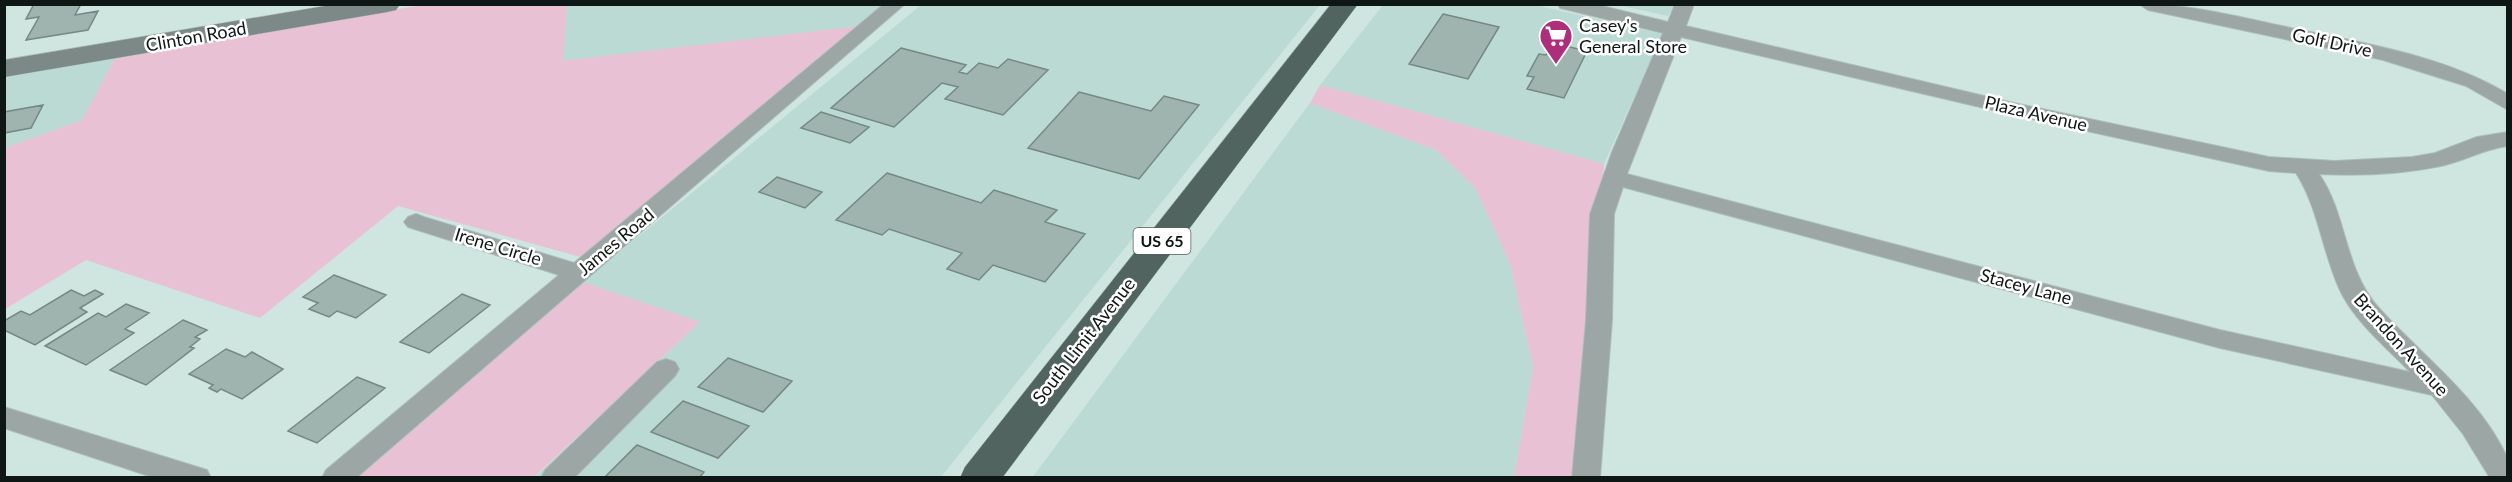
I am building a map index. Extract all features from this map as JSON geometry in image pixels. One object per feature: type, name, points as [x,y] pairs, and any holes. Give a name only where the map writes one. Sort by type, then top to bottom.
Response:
[{"type":"highway","name":"South Limit Avenue","points":[[979,477],[1344,4]]},
{"type":"street","name":"Clinton Road","points":[[4,69],[387,4]]},
{"type":"street","name":"James Road","points":[[336,477],[896,4]]},
{"type":"street","name":"Plaza Avenue","points":[[1566,4],[2207,152],[2304,168],[2412,164],[2440,159],[2486,142],[2508,139]]},
{"type":"street","points":[[1586,477],[1599,320],[1602,214],[1614,178],[1685,4]]},
{"type":"street","name":"Golf Drive","points":[[2148,4],[2388,55],[2473,82],[2508,104]]},
{"type":"street","name":"Brandon Avenue","points":[[2304,168],[2320,192],[2334,243],[2352,290],[2368,312],[2440,386],[2473,427],[2506,477]]},
{"type":"street","name":"Stacey Lane","points":[[1614,178],[2220,339],[2401,381],[2440,386]]},
{"type":"street","name":"Irene Circle","points":[[416,222],[579,273]]},
{"type":"street","points":[[555,477],[666,369]]},
{"type":"street","points":[[4,417],[160,468],[197,477]]},
{"type":"shaded area","points":[[422,5],[567,5],[563,61],[869,25],[584,258],[398,206],[260,318],[86,260],[5,309],[5,148],[82,120],[115,58]]},
{"type":"shaded area","points":[[567,5],[895,5],[869,25],[562,62]]},
{"type":"shaded area","points":[[921,5],[1320,5],[941,477],[534,478],[699,323],[583,282]]},
{"type":"shaded area","points":[[1383,5],[1535,5],[1662,34],[1604,164],[1320,85]]},
{"type":"shaded area","points":[[1618,5],[1674,5],[1668,16]]},
{"type":"shaded area","points":[[115,58],[82,120],[5,148],[5,77]]},
{"type":"shaded area","points":[[1320,85],[1604,164],[1579,477],[1514,477],[1533,367],[1510,264],[1475,188],[1436,150],[1310,103]]},
{"type":"shaded area","points":[[1310,103],[1436,150],[1475,188],[1510,264],[1533,367],[1514,477],[1032,478]]},
{"type":"shaded area","points":[[583,282],[700,322],[534,477],[353,478]]},
{"type":"building","points":[[34,4],[81,4],[75,15],[98,11],[88,30],[26,40],[39,17],[26,19]]},
{"type":"building","points":[[1443,14],[1499,27],[1468,79],[1409,64]]},
{"type":"building","name":"Casey's General Store","points":[[1552,43],[1587,51],[1564,98],[1527,89],[1534,77],[1527,76],[1539,54],[1546,55]]},
{"type":"building","points":[[901,48],[966,65],[959,72],[967,74],[979,63],[998,68],[1008,59],[1048,70],[1003,115],[945,99],[958,87],[942,83],[894,127],[831,108]]},
{"type":"building","points":[[1079,92],[1151,111],[1164,96],[1199,105],[1139,179],[1028,148]]},
{"type":"building","points":[[43,105],[31,128],[4,133],[4,112]]},
{"type":"building","points":[[821,112],[869,127],[850,143],[801,128]]},
{"type":"building","points":[[887,173],[981,203],[994,190],[1057,210],[1045,222],[1085,234],[1045,282],[993,265],[979,280],[947,269],[962,253],[889,229],[882,235],[836,220]]},
{"type":"building","points":[[777,177],[822,192],[805,208],[759,192]]},
{"type":"building","points":[[334,275],[386,295],[356,318],[337,311],[329,317],[309,309],[318,303],[303,297]]},
{"type":"building","points":[[71,290],[84,296],[95,290],[103,294],[80,308],[87,312],[35,345],[4,330],[4,321],[21,311],[30,315]]},
{"type":"building","points":[[462,294],[490,305],[429,353],[400,342]]},
{"type":"building","points":[[126,304],[149,313],[125,329],[134,333],[86,365],[45,346],[98,313],[106,317]]},
{"type":"building","points":[[183,320],[207,330],[195,337],[200,339],[190,347],[194,348],[146,385],[110,370]]},
{"type":"building","points":[[226,349],[245,357],[252,352],[283,369],[242,399],[221,389],[217,392],[209,388],[213,385],[189,374]]},
{"type":"building","points":[[728,358],[792,381],[763,412],[698,387]]},
{"type":"building","points":[[357,377],[385,388],[317,443],[288,431]]},
{"type":"building","points":[[683,401],[749,426],[718,458],[651,432]]},
{"type":"building","points":[[637,445],[704,472],[699,478],[604,478]]},
{"type":"place","name":"Casey's General Store","points":[[1556,65]]}]
